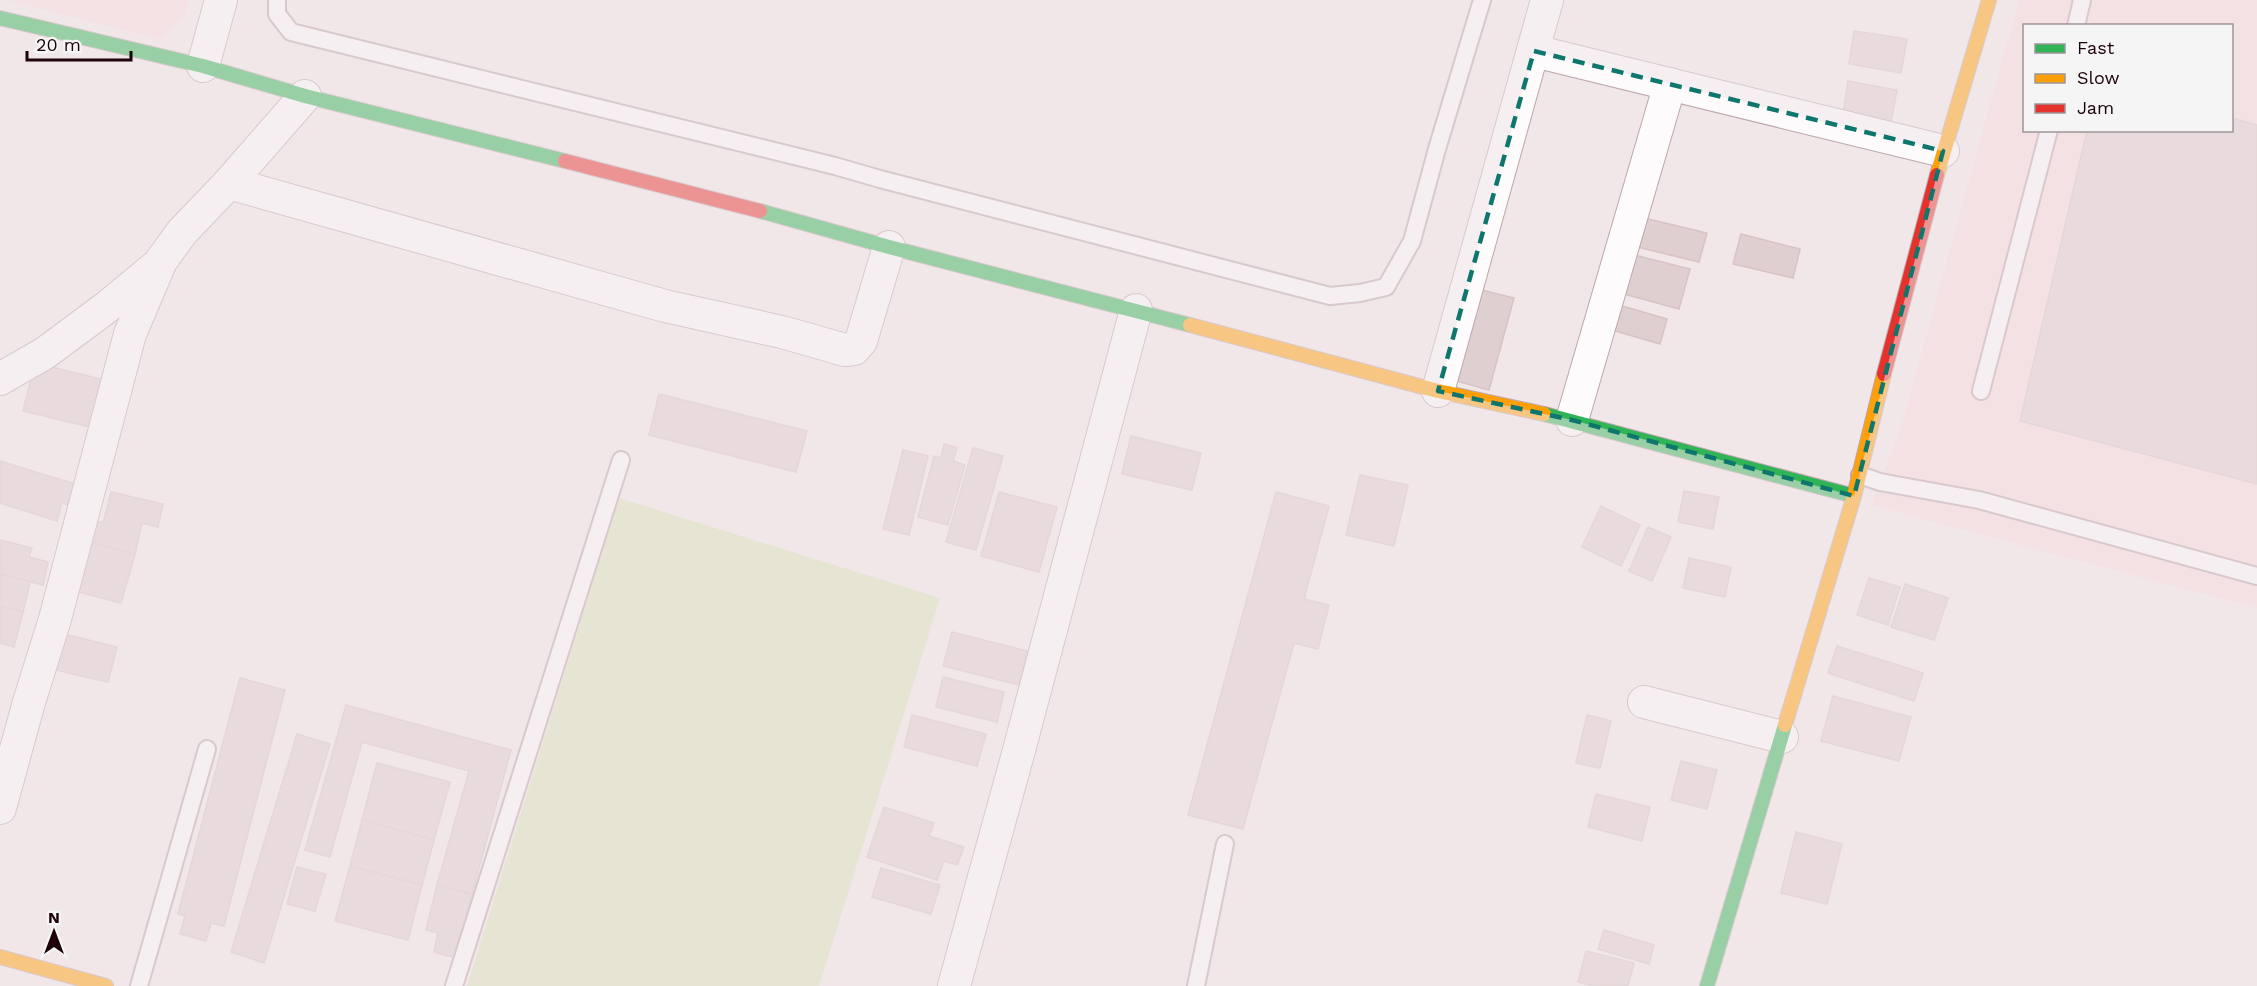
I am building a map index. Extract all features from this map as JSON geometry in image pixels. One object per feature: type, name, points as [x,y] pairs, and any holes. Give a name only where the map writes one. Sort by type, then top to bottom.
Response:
[{"type":"street","points":[[203,66],[221,0]]},
{"type":"street","points":[[1438,391],[1547,0]]},
{"type":"street","points":[[1707,986],[1854,496],[1873,415],[1943,151],[1989,0]]},
{"type":"street","points":[[0,18],[203,66],[305,96],[687,191],[888,247],[1136,310],[1438,391],[1572,420],[1854,496]]},
{"type":"street","points":[[1534,51],[1943,151]]},
{"type":"street","points":[[1572,420],[1670,84]]},
{"type":"street","points":[[0,808],[55,619],[129,334],[161,261],[182,232],[229,183],[305,96]]},
{"type":"street","points":[[229,183],[665,306],[782,332],[845,350],[854,348],[861,340],[888,247]]},
{"type":"street","points":[[0,379],[45,353],[107,308],[161,261]]},
{"type":"street","points":[[954,986],[1136,310]]},
{"type":"street","points":[[1644,702],[1782,736]]},
{"type":"street","points":[[0,957],[106,986]]},
{"type":"lane","points":[[277,0],[277,14],[291,32],[834,166],[1330,296],[1386,287],[1412,241],[1482,0]]},
{"type":"lane","points":[[2076,24],[2082,0]]},
{"type":"lane","points":[[1981,391],[2048,132]]},
{"type":"lane","points":[[454,986],[621,460]]},
{"type":"lane","points":[[1860,475],[1880,482],[1979,500],[2257,576]]},
{"type":"lane","points":[[139,986],[207,749]]},
{"type":"lane","points":[[1196,986],[1225,844]]},
{"type":"highlighted area","points":[[1534,51],[1943,151],[1854,496],[1572,420],[1438,391]]},
{"type":"shaded area","points":[[9,0],[189,0],[186,13],[161,40]]},
{"type":"shaded area","points":[[2019,0],[2257,0],[2257,608],[1871,505],[1901,428]]},
{"type":"green space","points":[[619,498],[940,598],[819,986],[467,986]]},
{"type":"building","points":[[1854,31],[1907,39],[1901,73],[1849,64]]},
{"type":"building","points":[[1848,81],[1897,90],[1891,122],[1843,114]]},
{"type":"building","points":[[2233,118],[2257,125],[2257,484],[2020,421],[2087,132],[2233,132]]},
{"type":"building","points":[[1644,218],[1707,233],[1699,262],[1637,247]]},
{"type":"building","points":[[1741,234],[1800,249],[1793,278],[1733,264]]},
{"type":"building","points":[[1634,255],[1690,269],[1679,309],[1624,294]]},
{"type":"building","points":[[1470,287],[1514,298],[1489,390],[1446,378]]},
{"type":"building","points":[[1612,303],[1667,319],[1660,344],[1605,328]]},
{"type":"building","points":[[35,363],[101,379],[90,427],[23,411]]},
{"type":"building","points":[[659,394],[807,431],[796,472],[649,435]]},
{"type":"building","points":[[1131,436],[1201,453],[1192,490],[1122,474]]},
{"type":"building","points":[[944,444],[957,448],[953,461],[965,465],[948,525],[918,517],[934,456],[941,458]]},
{"type":"building","points":[[973,448],[1003,456],[976,550],[946,542]]},
{"type":"building","points":[[903,450],[928,456],[909,535],[883,529]]},
{"type":"building","points":[[0,461],[75,484],[68,505],[62,503],[57,521],[0,503]]},
{"type":"building","points":[[1360,475],[1408,485],[1394,546],[1346,535]]},
{"type":"building","points":[[1684,491],[1719,497],[1713,529],[1678,522]]},
{"type":"building","points":[[111,492],[163,504],[158,527],[142,523],[135,554],[85,541],[90,519],[103,523]]},
{"type":"building","points":[[999,492],[1057,507],[1039,572],[981,556]]},
{"type":"building","points":[[1276,492],[1329,506],[1304,599],[1329,605],[1318,649],[1294,643],[1243,829],[1188,815]]},
{"type":"building","points":[[1601,506],[1640,525],[1621,566],[1582,547]]},
{"type":"building","points":[[1648,527],[1671,537],[1652,581],[1629,571]]},
{"type":"building","points":[[0,540],[32,548],[29,557],[48,562],[43,585],[0,574]]},
{"type":"building","points":[[85,541],[135,554],[121,603],[71,590]]},
{"type":"building","points":[[1689,558],[1731,567],[1725,597],[1683,588]]},
{"type":"building","points":[[0,574],[30,582],[23,612],[0,606]]},
{"type":"building","points":[[1869,578],[1900,587],[1888,625],[1857,615]]},
{"type":"building","points":[[1905,584],[1948,598],[1934,640],[1891,627]]},
{"type":"building","points":[[0,606],[23,612],[14,647],[0,643]]},
{"type":"building","points":[[56,632],[117,647],[108,682],[47,668]]},
{"type":"building","points":[[952,632],[1027,651],[1019,685],[943,666]]},
{"type":"building","points":[[1837,646],[1923,673],[1914,701],[1828,673]]},
{"type":"building","points":[[943,677],[1004,692],[997,722],[936,707]]},
{"type":"building","points":[[240,678],[285,690],[224,926],[211,923],[206,941],[180,934],[185,916],[178,914]]},
{"type":"building","points":[[1833,696],[1911,717],[1899,761],[1821,741]]},
{"type":"building","points":[[346,705],[511,750],[472,894],[437,885],[469,771],[362,742],[330,857],[305,850]]},
{"type":"building","points":[[912,715],[986,734],[977,766],[904,747]]},
{"type":"building","points":[[1587,715],[1611,721],[1600,768],[1576,763]]},
{"type":"building","points":[[297,734],[330,744],[264,963],[231,952]]},
{"type":"building","points":[[1681,761],[1717,770],[1707,809],[1671,800]]},
{"type":"building","points":[[377,763],[450,782],[434,840],[362,820]]},
{"type":"building","points":[[1596,794],[1650,807],[1642,841],[1588,827]]},
{"type":"building","points":[[884,807],[934,823],[929,836],[964,847],[957,865],[944,861],[937,880],[867,857]]},
{"type":"building","points":[[362,820],[434,840],[422,885],[350,866]]},
{"type":"building","points":[[1796,832],[1842,844],[1827,904],[1781,893]]},
{"type":"building","points":[[350,866],[422,885],[408,940],[335,921]]},
{"type":"building","points":[[297,867],[326,874],[315,911],[287,904]]},
{"type":"building","points":[[881,868],[940,885],[931,914],[872,897]]},
{"type":"building","points":[[437,885],[472,894],[456,958],[434,952],[438,933],[426,930]]},
{"type":"building","points":[[1604,930],[1654,945],[1649,964],[1598,949]]},
{"type":"building","points":[[1586,951],[1634,963],[1628,986],[1593,986],[1578,982]]},
{"type":"traffic: fast","points":[[0,18],[203,66],[305,96],[565,161]]},
{"type":"traffic: fast","points":[[760,211],[1190,325]]},
{"type":"traffic: fast","points":[[1544,414],[1854,496]]},
{"type":"traffic: fast","points":[[1707,986],[1785,725]]},
{"type":"traffic: slow","points":[[1937,175],[1989,0]]},
{"type":"traffic: slow","points":[[1190,325],[1438,391],[1544,414]]},
{"type":"traffic: slow","points":[[1785,725],[1854,496],[1884,374]]},
{"type":"traffic: slow","points":[[0,957],[106,986]]},
{"type":"traffic: jam","points":[[565,161],[760,211]]},
{"type":"traffic: jam","points":[[1884,374],[1937,175]]}]
